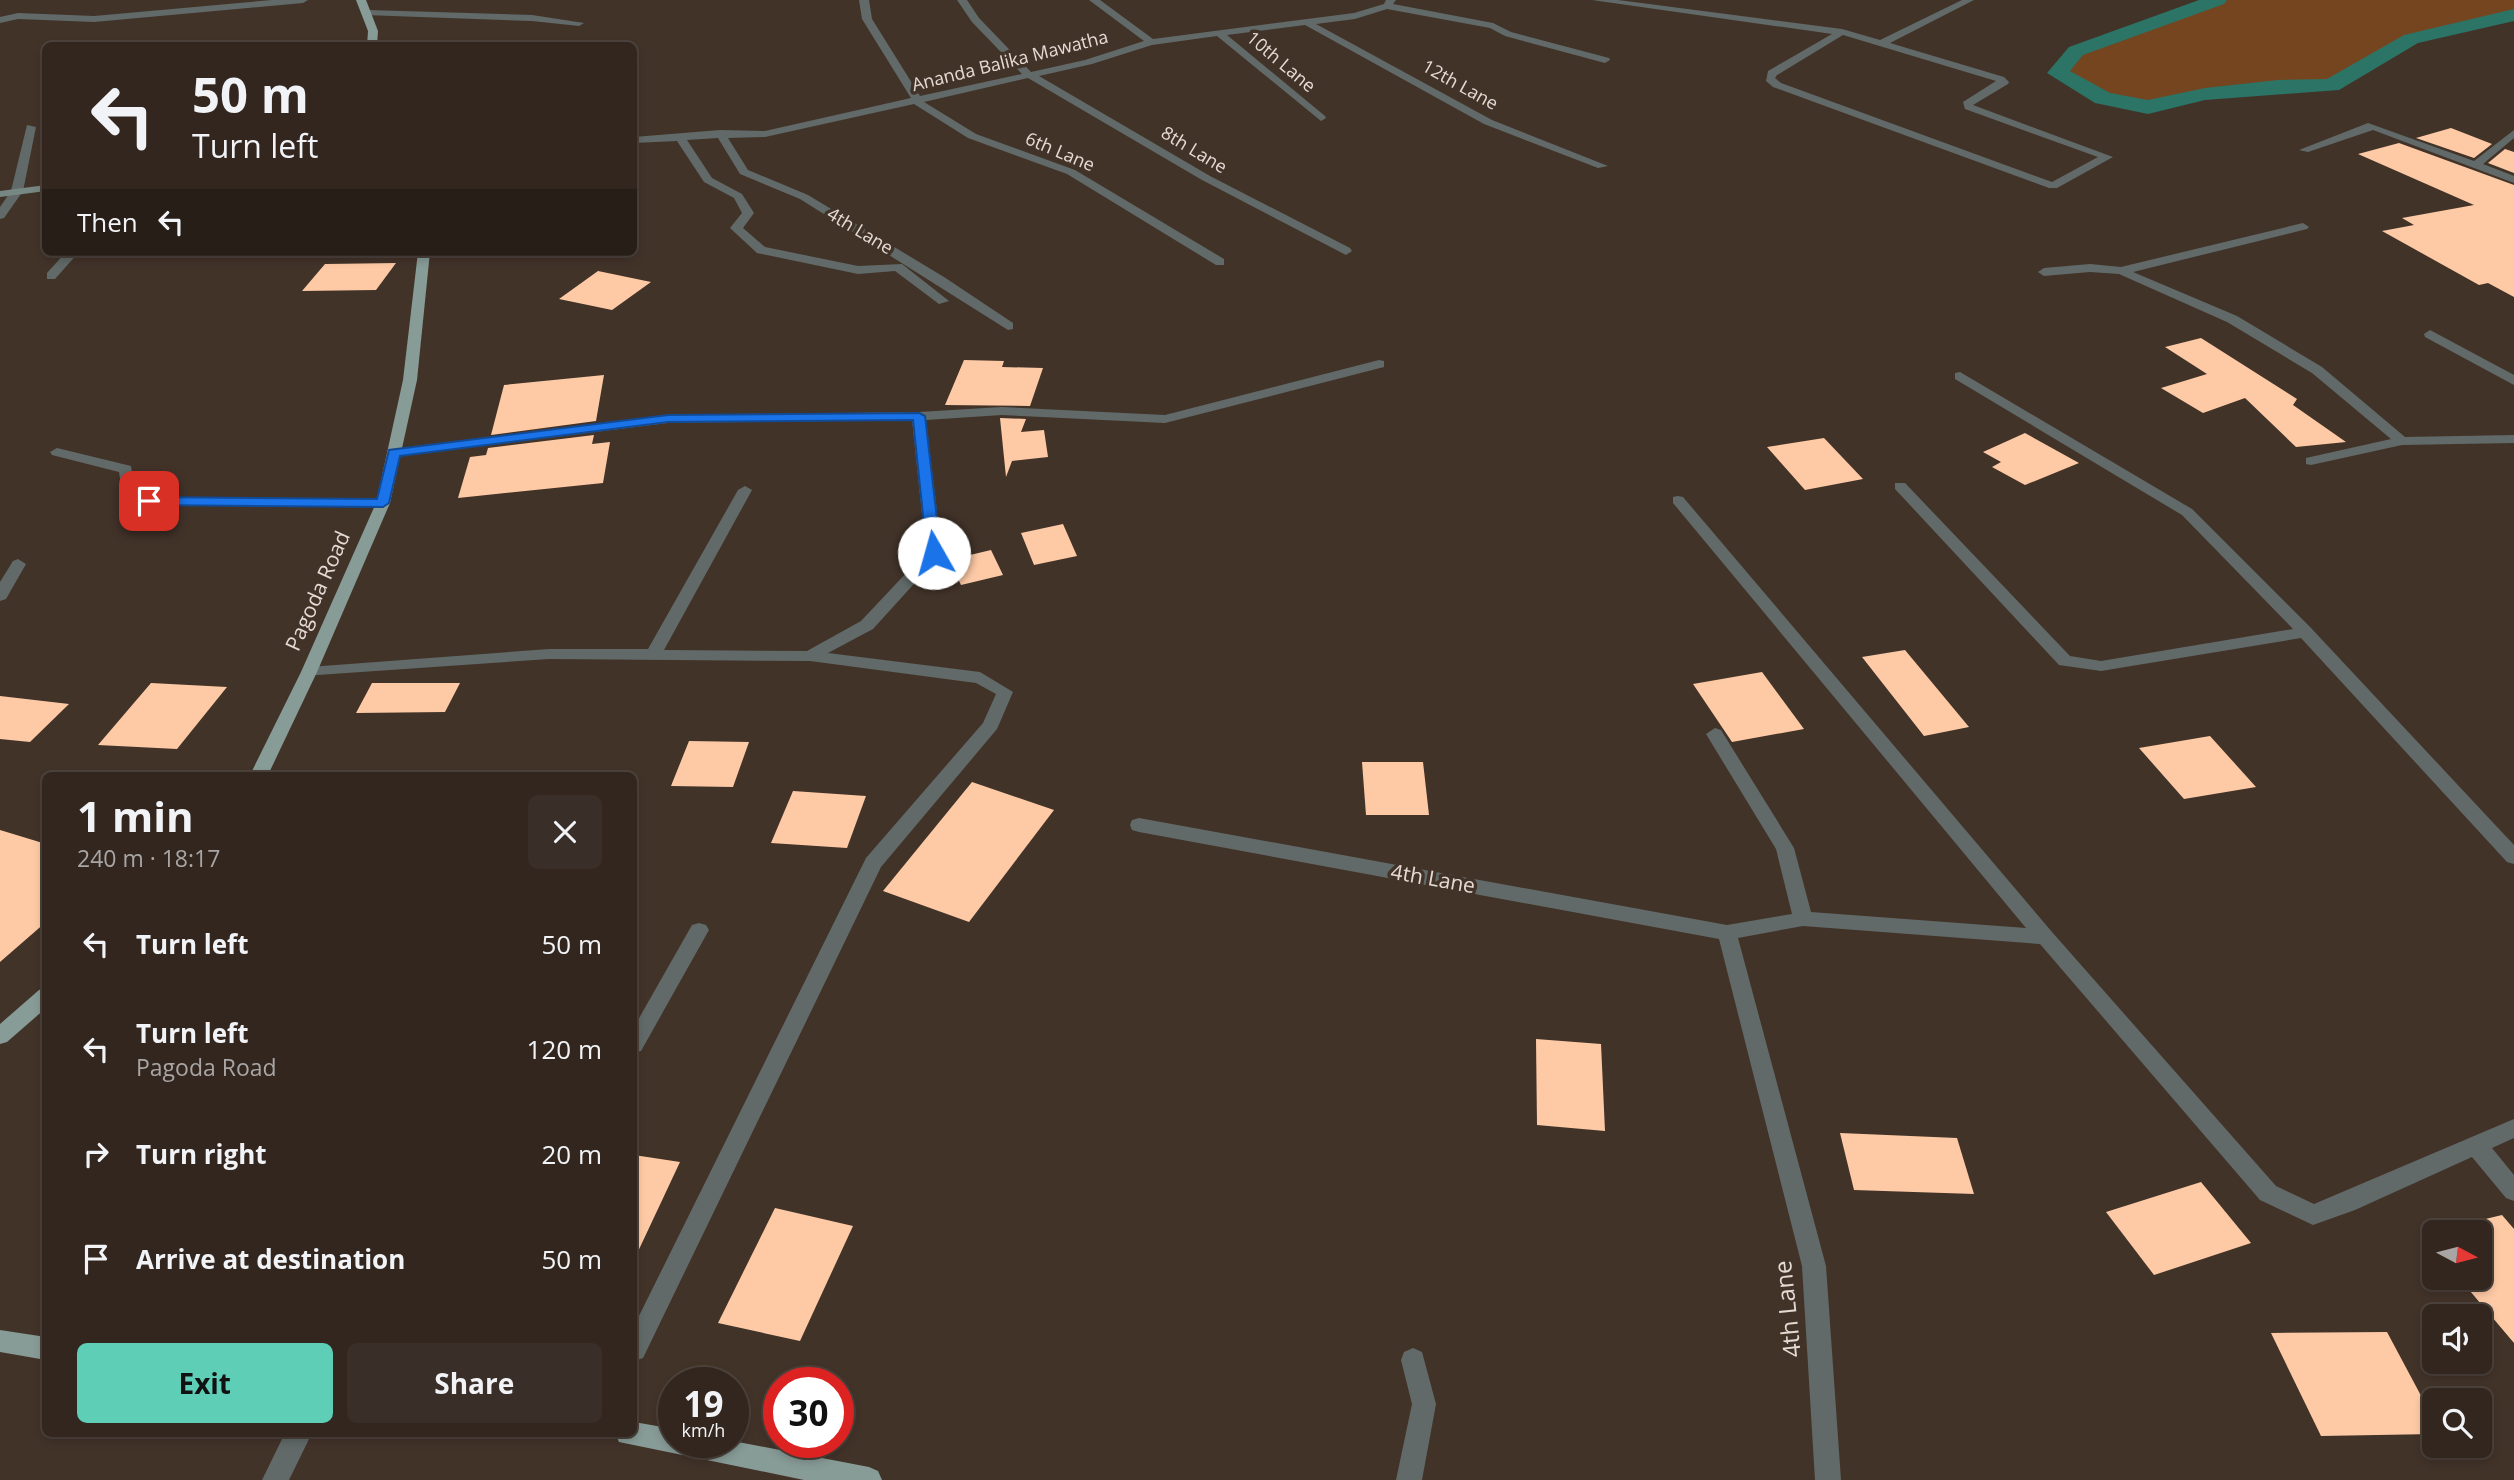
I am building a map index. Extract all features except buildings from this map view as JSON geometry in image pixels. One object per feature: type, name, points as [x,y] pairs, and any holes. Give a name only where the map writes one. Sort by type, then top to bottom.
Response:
[{"type":"main road","points":[[361,0],[373,31],[372,42]]},
{"type":"main road","name":"Pagoda Road","points":[[260,772],[309,672],[383,503],[410,380],[424,256]]},
{"type":"main road","points":[[0,1036],[42,999]]},
{"type":"main road","points":[[0,1341],[42,1348]]},
{"type":"main road","points":[[637,1435],[658,1439]]},
{"type":"main road","points":[[749,1457],[869,1480]]},
{"type":"street","points":[[147,14],[170,0]]},
{"type":"street","points":[[2,19],[94,19],[303,0]]},
{"type":"street","points":[[864,0],[867,19],[918,102]]},
{"type":"street","name":"8th Lane","points":[[962,0],[975,20],[1028,74],[1097,111],[1206,178],[1346,251]]},
{"type":"street","points":[[1094,0],[1151,42]]},
{"type":"street","points":[[1597,0],[1842,33],[2000,79],[2004,82],[1967,104],[1969,107],[2107,159],[2053,186],[1777,85],[1770,79],[1772,73],[1842,33]]},
{"type":"street","points":[[1880,44],[1969,0]]},
{"type":"street","points":[[1389,3],[1493,26],[1508,34],[1605,60]]},
{"type":"street","name":"Ananda Balika Mawatha","points":[[637,140],[681,139],[720,133],[765,134],[1088,62],[1151,42],[1355,16],[1389,3]]},
{"type":"street","points":[[2,19],[12,9]]},
{"type":"street","points":[[368,13],[532,18],[579,23]]},
{"type":"street","name":"12th Lane","points":[[1306,22],[1488,121],[1602,166]]},
{"type":"street","name":"10th Lane","points":[[1219,33],[1321,118]]},
{"type":"street","name":"6th Lane","points":[[918,102],[972,136],[1071,172],[1220,262]]},
{"type":"street","points":[[2304,150],[2368,126],[2477,164],[2514,180]]},
{"type":"street","points":[[0,216],[17,191],[31,127]]},
{"type":"street","name":"4th Lane","points":[[720,133],[744,173],[804,197],[940,280],[1008,326]]},
{"type":"street","points":[[2477,164],[2514,133]]},
{"type":"street","points":[[681,139],[708,180],[738,196],[748,213],[736,228],[761,250],[858,270],[898,267],[943,301]]},
{"type":"street","points":[[0,194],[42,188]]},
{"type":"street","points":[[2121,271],[2303,227]]},
{"type":"street","points":[[51,276],[70,256]]},
{"type":"street","points":[[2044,272],[2090,268],[2121,271],[2232,319],[2317,370],[2402,441]]},
{"type":"street","points":[[2430,334],[2514,381]]},
{"type":"street","points":[[394,453],[668,419],[919,416],[1002,411],[1165,419],[1379,364]]},
{"type":"street","points":[[1960,376],[2187,512],[2305,632],[2514,857]]},
{"type":"street","points":[[810,656],[867,625],[934,553],[919,416]]},
{"type":"street","points":[[2311,461],[2402,441],[2514,439]]},
{"type":"street","points":[[57,453],[126,469],[128,496],[149,501],[383,503]]},
{"type":"street","points":[[1900,486],[2066,661],[2101,666],[2305,632]]},
{"type":"street","points":[[653,655],[745,490]]},
{"type":"street","points":[[1678,500],[2045,937],[2268,1193],[2312,1214],[2347,1203],[2514,1128]]},
{"type":"street","points":[[0,596],[18,564]]},
{"type":"street","points":[[309,672],[549,654],[810,656],[980,678],[1004,692],[990,725],[873,863],[637,1344]]},
{"type":"street","points":[[1714,734],[1785,848],[1803,919]]},
{"type":"street","name":"4th Lane","points":[[1139,824],[1727,933],[1803,919],[2045,937]]},
{"type":"street","points":[[637,1040],[699,930]]},
{"type":"street","name":"4th Lane","points":[[1727,933],[1814,1266],[1828,1480]]},
{"type":"street","points":[[2475,1144],[2514,1191]]},
{"type":"street","points":[[1409,1480],[1423,1404],[1413,1360]]},
{"type":"street","points":[[275,1480],[297,1437]]},
{"type":"shaded area","points":[[2217,0],[2514,0],[2514,15],[2411,39],[2331,85],[2278,86],[2205,94],[2148,107],[2103,98],[2058,73],[2076,51]]},
{"type":"waterway","points":[[2217,0],[2076,51],[2058,73],[2103,98],[2148,107],[2205,94],[2278,86],[2331,85],[2411,39],[2514,15]]},
{"type":"route","points":[[149,501],[383,503],[394,453],[668,419],[919,416],[934,553]]}]
